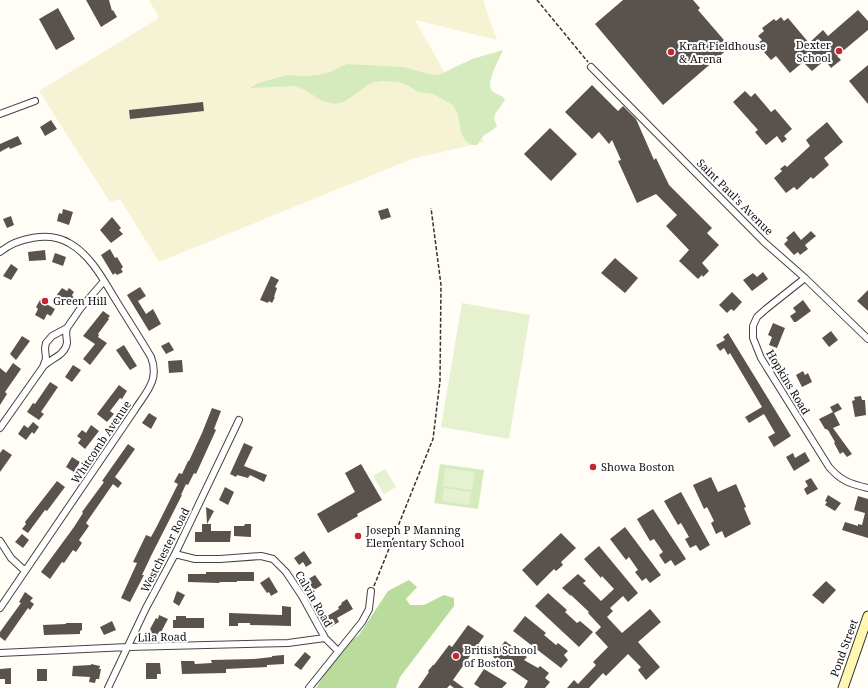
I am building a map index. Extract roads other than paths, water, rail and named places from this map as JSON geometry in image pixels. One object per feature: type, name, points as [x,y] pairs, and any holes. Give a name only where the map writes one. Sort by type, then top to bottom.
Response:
[{"type":"street","name":"Saint Paul's Avenue","points":[[591,67],[758,236],[805,278],[868,339]]},
{"type":"street","points":[[0,114],[35,101]]},
{"type":"street","name":"Whitcomb Avenue","points":[[0,252],[18,242],[45,237],[58,238],[69,242],[87,257],[104,281],[151,357],[155,366],[152,384],[0,608]]},
{"type":"street","name":"Hopkins Road","points":[[805,278],[766,308],[757,317],[752,326],[753,338],[761,358],[829,467],[838,477],[852,484],[868,488]]},
{"type":"street","points":[[0,428],[43,367],[65,349],[67,344],[65,333],[67,328],[80,309],[104,281]]},
{"type":"street","points":[[43,367],[46,359],[44,348],[46,343],[52,336],[67,328]]},
{"type":"street","name":"Westchester Road","points":[[108,688],[146,608],[175,554],[239,420]]},
{"type":"street","points":[[0,541],[11,558],[25,571]]},
{"type":"street","name":"Calvin Road","points":[[175,554],[195,559],[261,556],[273,559],[290,578],[302,596],[325,638],[338,651]]},
{"type":"street","points":[[309,688],[356,630],[367,614],[372,591]]},
{"type":"street","name":"Pond Street","points":[[843,688],[868,616]]},
{"type":"street","name":"Lila Road","points":[[0,653],[128,647],[288,643],[325,638]]},
{"type":"place","name":"Dexter School","points":[[839,51]]},
{"type":"place","name":"Kraft Fieldhouse & Arena","points":[[671,52]]},
{"type":"place","name":"Green Hill","points":[[45,301]]},
{"type":"place","name":"Showa Boston","points":[[593,467]]},
{"type":"place","name":"Joseph P Manning Elementary School","points":[[358,536]]},
{"type":"place","name":"British School of Boston","points":[[456,656]]}]
